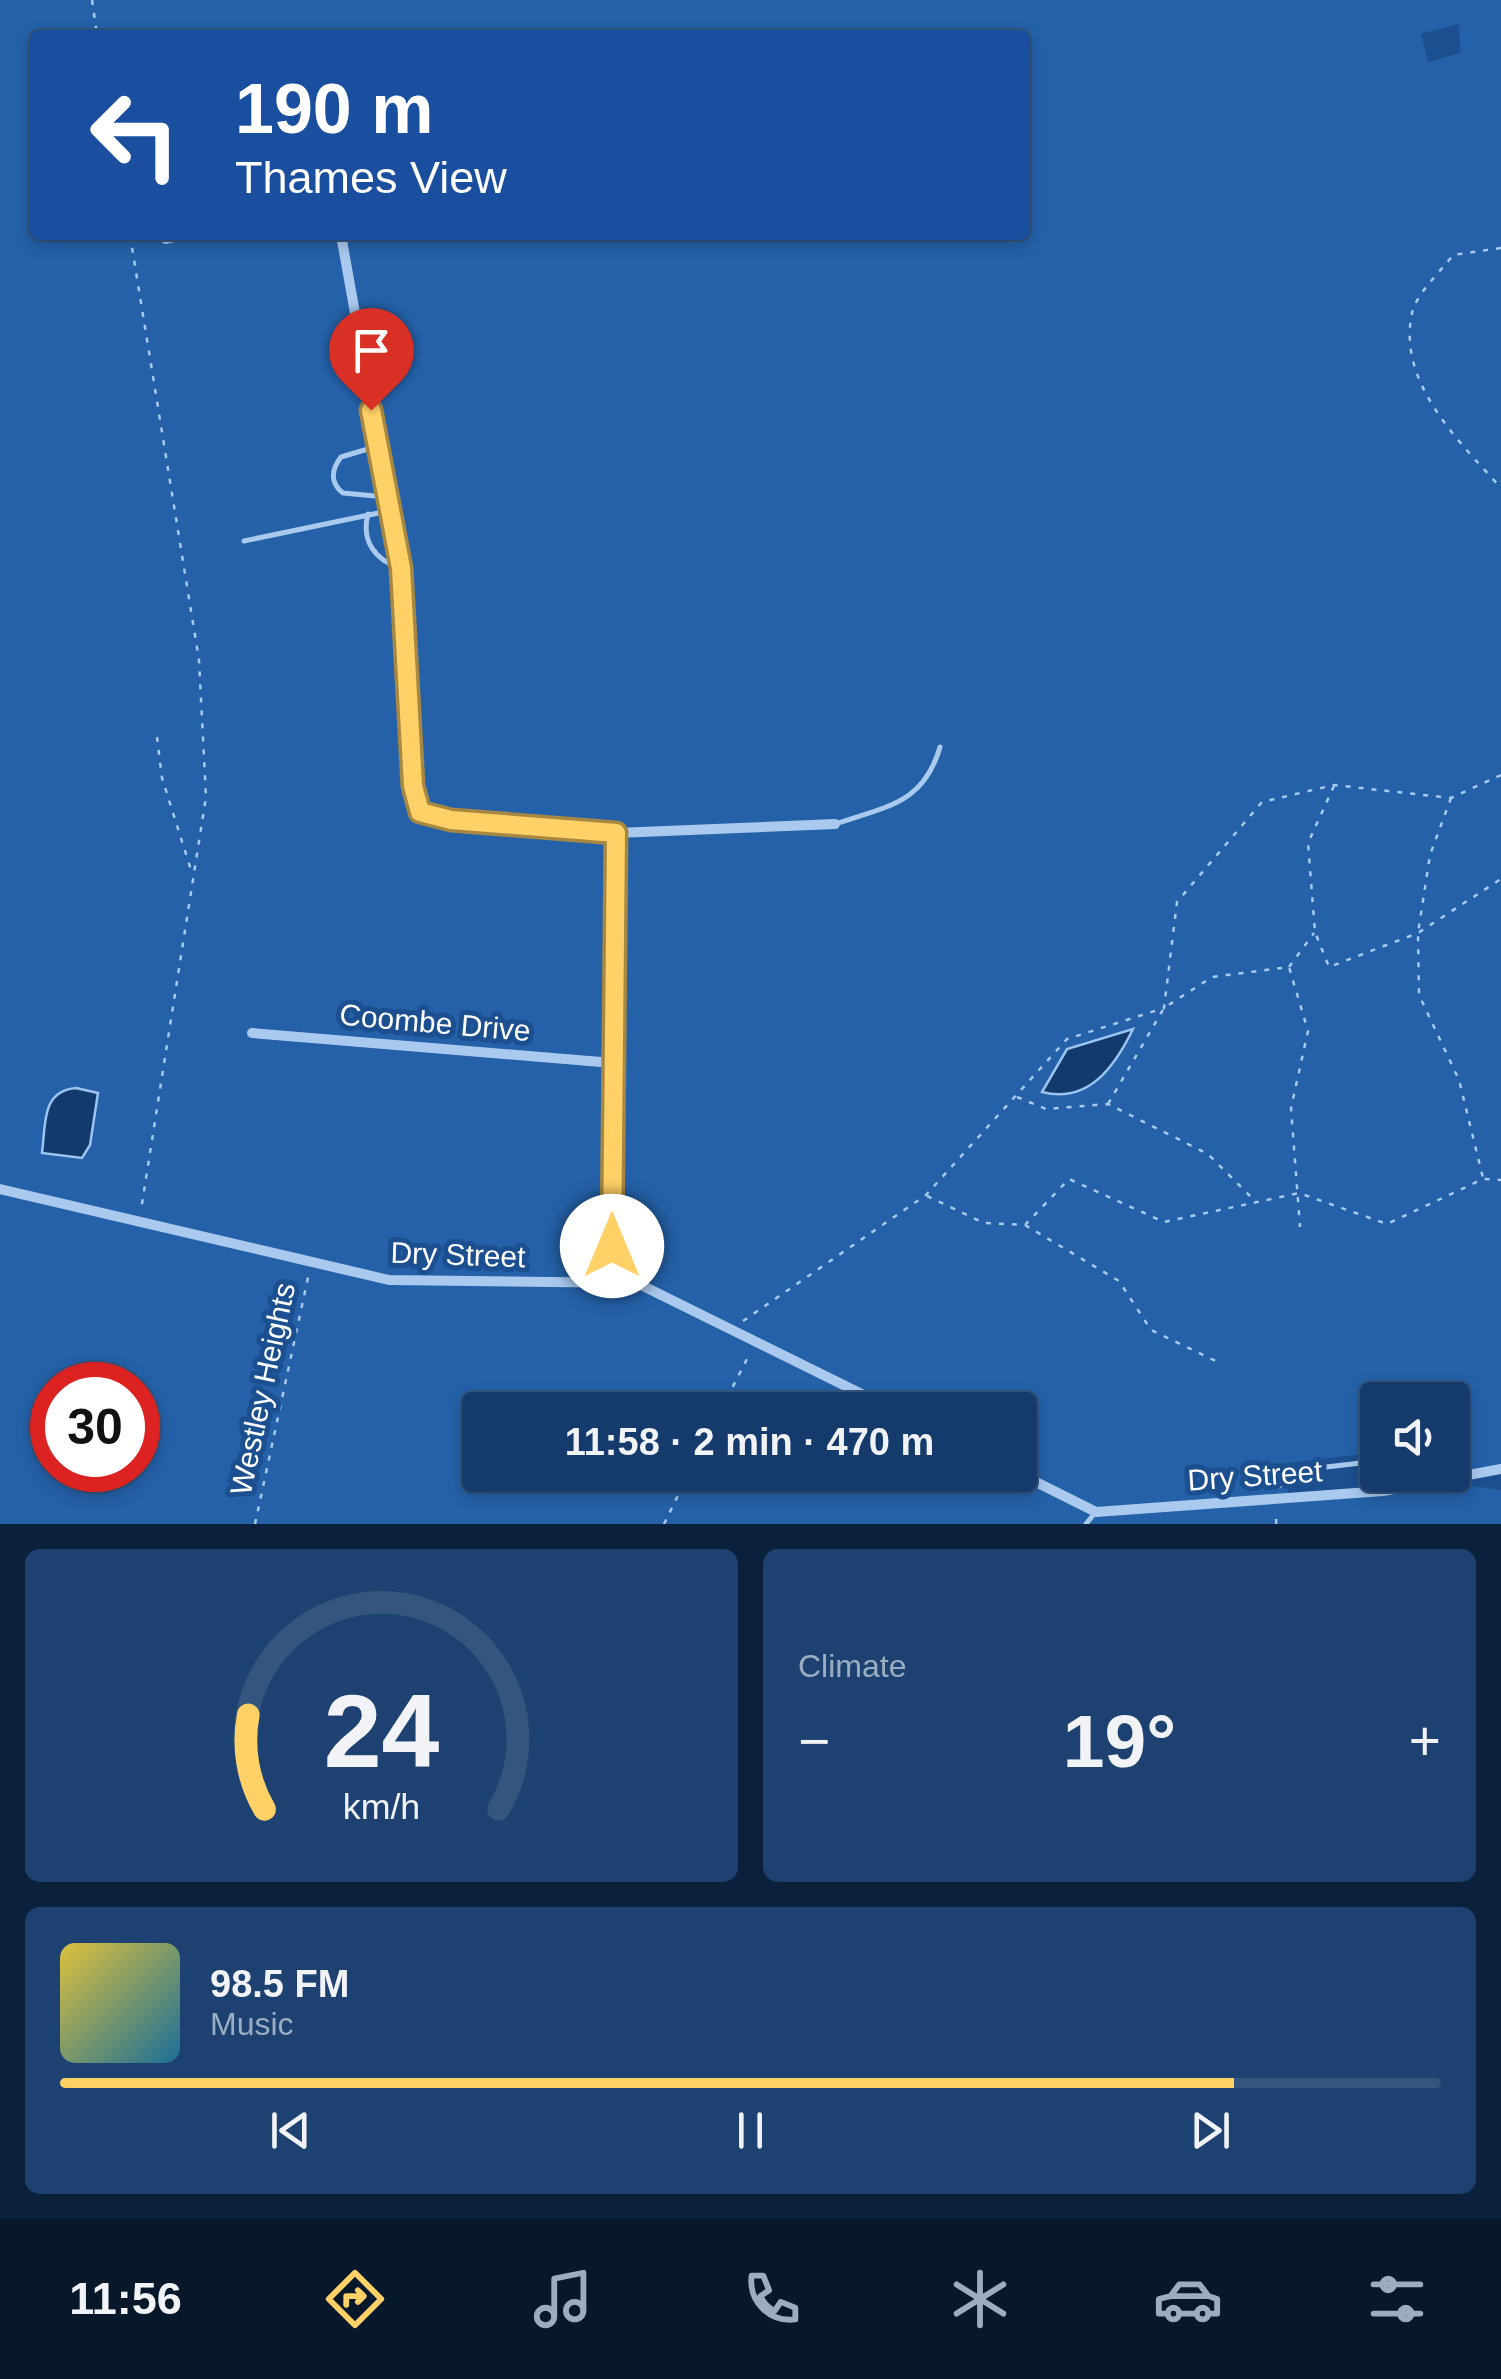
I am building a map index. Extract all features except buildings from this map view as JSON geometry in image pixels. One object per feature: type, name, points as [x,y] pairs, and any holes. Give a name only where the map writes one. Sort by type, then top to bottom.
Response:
[{"type":"street","points":[[342,240],[401,568],[413,786],[420,812],[451,820],[616,833],[835,824]]},
{"type":"street","points":[[612,1282],[616,833]]},
{"type":"street","name":"Coombe Drive","points":[[252,1032],[614,1063]]},
{"type":"street","name":"Dry Street","points":[[0,1189],[389,1280],[637,1282],[859,1392]]},
{"type":"street","name":"Dry Street","points":[[1470,1475],[1501,1469]]},
{"type":"street","points":[[1037,1482],[1096,1512]]},
{"type":"street","name":"Dry Street","points":[[1096,1512],[1368,1492]]},
{"type":"lane","points":[[379,446],[341,458],[333,470],[334,481],[343,493],[389,496]]},
{"type":"lane","points":[[244,541],[392,511]]},
{"type":"lane","points":[[368,514],[366,534],[373,552],[401,568]]},
{"type":"lane","points":[[835,824],[915,792],[932,775],[940,747]]},
{"type":"lane","points":[[1309,1469],[1360,1463]]},
{"type":"lane","points":[[1086,1524],[1096,1512]]},
{"type":"path","points":[[92,0],[97,30]]},
{"type":"path","points":[[131,240],[200,660],[206,797],[140,1222]]},
{"type":"path","points":[[1501,248],[1453,255],[1412,310],[1410,356],[1440,420],[1501,488]]},
{"type":"path","points":[[157,737],[162,778],[192,872]]},
{"type":"path","points":[[1108,1104],[1164,1008],[1177,902],[1262,802],[1334,785],[1451,798],[1501,775]]},
{"type":"path","points":[[1334,785],[1308,843],[1315,932],[1329,967],[1418,932],[1501,879]]},
{"type":"path","points":[[1451,798],[1430,855],[1418,932],[1419,996],[1459,1080],[1483,1179]]},
{"type":"path","points":[[732,1328],[926,1195],[1067,1039],[1164,1008],[1212,977],[1289,967],[1315,932]]},
{"type":"path","points":[[1289,967],[1308,1031],[1292,1108],[1300,1227]]},
{"type":"path","points":[[1016,1096],[1046,1110],[1108,1104],[1208,1154],[1256,1202]]},
{"type":"path","points":[[1025,1225],[1069,1179],[1164,1222],[1299,1193],[1388,1224],[1483,1179],[1501,1180]]},
{"type":"path","points":[[926,1195],[984,1223],[1025,1225],[1119,1281],[1151,1330],[1222,1364]]},
{"type":"path","name":"Westley Heights","points":[[255,1524],[311,1262]]},
{"type":"path","points":[[731,1392],[757,1340]]},
{"type":"path","points":[[664,1524],[680,1492]]},
{"type":"shaded area","points":[[0,0],[1501,0],[1501,1469],[1470,1475],[1470,1382],[1360,1382],[1360,1454],[1282,1464],[1290,1500],[1372,1492],[1470,1492],[1470,1486],[1501,1490],[1501,1524],[0,1524]],"holes":[[[1459,24],[1460,53],[1428,62],[1421,34]]]},
{"type":"shaded area","points":[[1133,1029],[1109,1068],[1087,1087],[1059,1094],[1042,1092],[1067,1049]]},
{"type":"shaded area","points":[[76,1088],[98,1093],[90,1145],[82,1158],[42,1153],[51,1102],[56,1095]]},
{"type":"route","points":[[371,410],[401,568],[413,786],[420,812],[451,820],[616,833],[612,1246]]}]
